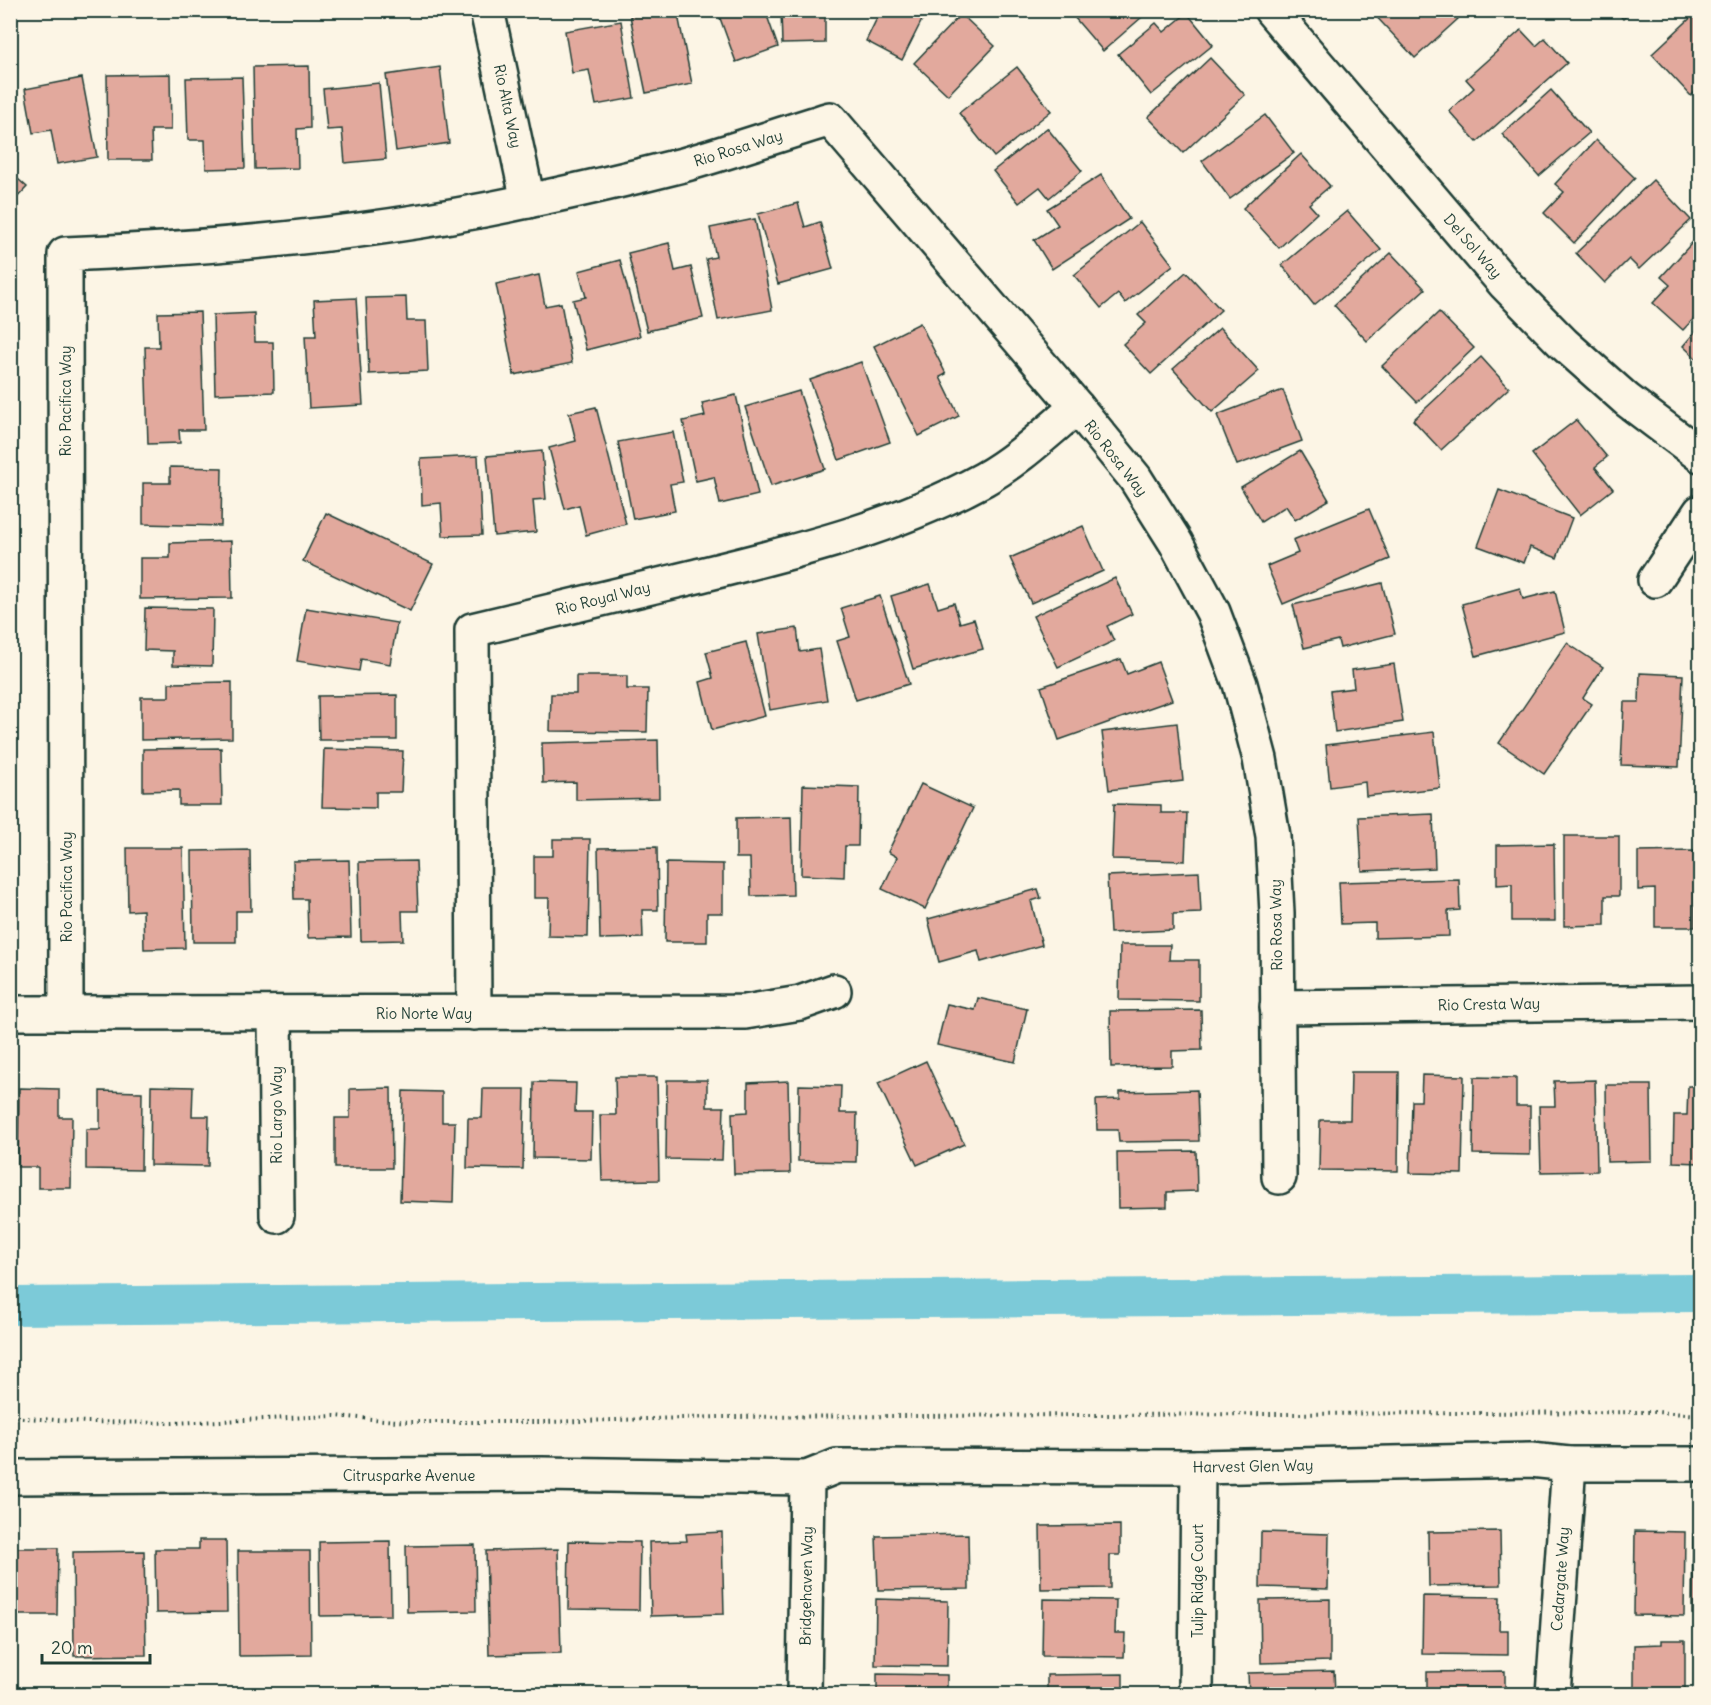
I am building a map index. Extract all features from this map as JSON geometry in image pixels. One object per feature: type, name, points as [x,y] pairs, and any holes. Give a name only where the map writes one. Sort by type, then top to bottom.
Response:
[{"type":"street","name":"Rio Alta Way","points":[[487,10],[528,201]]},
{"type":"street","name":"Del Sol Way","points":[[1271,10],[1512,291],[1564,344],[1627,400],[1701,456]]},
{"type":"street","name":"Rio Rosa Way","points":[[528,201],[683,165],[830,119],[1135,478],[1176,543],[1213,612],[1240,684],[1260,759],[1273,836],[1277,913],[1279,1177]]},
{"type":"street","name":"Rio Pacifica Way","points":[[66,1013],[65,254],[154,251],[288,239],[421,221],[528,201]]},
{"type":"street","name":"Rio Royal Way","points":[[474,1013],[472,630],[777,556],[927,507],[986,478],[1030,447],[1077,407]]},
{"type":"street","points":[[1655,580],[1701,512]]},
{"type":"street","name":"Rio Norte Way","points":[[10,1013],[746,1012],[800,1002],[834,991]]},
{"type":"street","name":"Rio Cresta Way","points":[[1278,1007],[1701,1002]]},
{"type":"street","name":"Rio Largo Way","points":[[275,1013],[277,1216]]},
{"type":"street","name":"Harvest Glen Way","points":[[807,1478],[837,1466],[1198,1467],[1532,1460],[1569,1464],[1701,1464]]},
{"type":"street","name":"Cedargate Way","points":[[1552,1695],[1569,1464]]},
{"type":"street","name":"Tulip Ridge Court","points":[[1196,1695],[1198,1467]]},
{"type":"street","name":"Citrusparke Avenue","points":[[10,1477],[542,1474],[807,1478]]},
{"type":"street","name":"Bridgehaven Way","points":[[804,1695],[807,1478]]},
{"type":"path","points":[[10,1417],[86,1422],[173,1423],[336,1416],[409,1422],[544,1422],[743,1417],[1646,1413],[1701,1415]]},
{"type":"building","points":[[654,10],[677,10],[692,84],[646,93],[630,16]]},
{"type":"building","points":[[717,10],[765,10],[778,47],[736,62]]},
{"type":"building","points":[[781,10],[825,10],[825,43],[782,44]]},
{"type":"building","points":[[867,10],[927,10],[902,60],[866,41],[878,16]]},
{"type":"building","points":[[1068,10],[1149,10],[1149,11],[1103,51]]},
{"type":"building","points":[[1450,10],[1458,19],[1415,58],[1371,11]]},
{"type":"building","points":[[1615,10],[1633,10],[1623,19]]},
{"type":"building","points":[[1699,10],[1700,87],[1691,96],[1652,54]]},
{"type":"building","points":[[1187,13],[1213,45],[1151,95],[1118,54],[1156,23],[1164,32]]},
{"type":"building","points":[[961,14],[995,46],[948,95],[914,63]]},
{"type":"building","points":[[621,21],[634,98],[596,105],[589,70],[572,73],[565,31]]},
{"type":"building","points":[[1521,30],[1536,46],[1545,38],[1567,63],[1477,142],[1449,111],[1474,88],[1466,79]]},
{"type":"building","points":[[1210,58],[1245,95],[1183,153],[1148,117]]},
{"type":"building","points":[[309,66],[310,128],[297,129],[298,168],[255,169],[253,67]]},
{"type":"building","points":[[440,67],[449,143],[396,151],[386,75]]},
{"type":"building","points":[[1017,67],[1051,111],[994,157],[959,113]]},
{"type":"building","points":[[170,74],[171,130],[151,130],[152,160],[108,160],[107,75]]},
{"type":"building","points":[[242,77],[245,168],[206,169],[205,140],[188,140],[186,78]]},
{"type":"building","points":[[82,78],[97,157],[57,164],[51,130],[33,133],[25,89]]},
{"type":"building","points":[[379,83],[386,159],[345,163],[342,129],[327,130],[323,89]]},
{"type":"building","points":[[1551,90],[1589,133],[1539,176],[1502,134]]},
{"type":"building","points":[[1265,115],[1294,153],[1230,199],[1202,161]]},
{"type":"building","points":[[1047,128],[1082,171],[1049,198],[1040,187],[1019,203],[993,171]]},
{"type":"building","points":[[1596,140],[1635,178],[1574,243],[1544,213],[1564,192],[1555,184]]},
{"type":"building","points":[[1301,154],[1330,186],[1309,204],[1317,213],[1279,248],[1243,208]]},
{"type":"building","points":[[10,172],[27,187],[10,205]]},
{"type":"building","points":[[1101,175],[1129,219],[1052,269],[1034,240],[1058,225],[1047,209]]},
{"type":"building","points":[[1653,180],[1691,220],[1639,269],[1629,259],[1605,283],[1576,253]]},
{"type":"building","points":[[798,203],[805,227],[820,222],[833,269],[778,284],[758,214]]},
{"type":"building","points":[[1347,211],[1381,250],[1314,305],[1282,265]]},
{"type":"building","points":[[755,219],[772,310],[718,320],[706,259],[716,257],[710,228]]},
{"type":"building","points":[[1140,222],[1173,265],[1125,303],[1118,294],[1101,308],[1074,275]]},
{"type":"building","points":[[1700,234],[1700,312],[1683,330],[1653,303],[1670,285],[1661,277]]},
{"type":"building","points":[[669,243],[675,271],[691,267],[703,318],[647,331],[628,253]]},
{"type":"building","points":[[1391,253],[1425,289],[1367,341],[1334,305]]},
{"type":"building","points":[[620,260],[640,336],[586,350],[573,300],[586,297],[579,271]]},
{"type":"building","points":[[1186,272],[1221,310],[1151,374],[1123,344],[1146,323],[1138,315]]},
{"type":"building","points":[[539,275],[545,306],[561,303],[572,363],[514,375],[496,284]]},
{"type":"building","points":[[406,297],[407,321],[426,321],[428,371],[369,374],[366,298]]},
{"type":"building","points":[[356,298],[363,405],[309,408],[305,336],[316,336],[314,300]]},
{"type":"building","points":[[200,312],[204,430],[179,430],[180,443],[148,444],[145,347],[159,347],[158,313]]},
{"type":"building","points":[[1439,312],[1474,348],[1417,402],[1382,366]]},
{"type":"building","points":[[254,313],[255,342],[273,342],[274,392],[215,394],[213,315]]},
{"type":"building","points":[[920,323],[946,374],[940,377],[959,416],[919,436],[874,346]]},
{"type":"building","points":[[1700,326],[1700,362],[1683,346]]},
{"type":"building","points":[[1220,328],[1259,371],[1212,412],[1173,369]]},
{"type":"building","points":[[1481,357],[1509,388],[1441,450],[1413,420]]},
{"type":"building","points":[[861,362],[890,442],[839,460],[810,380]]},
{"type":"building","points":[[1283,390],[1302,441],[1237,465],[1217,415]]},
{"type":"building","points":[[799,391],[825,469],[771,486],[745,407]]},
{"type":"building","points":[[736,395],[758,495],[720,504],[714,477],[696,481],[683,421],[705,416],[702,403]]},
{"type":"building","points":[[596,407],[626,524],[586,535],[579,505],[565,509],[549,448],[576,441],[569,413]]},
{"type":"building","points":[[1576,420],[1607,457],[1595,467],[1613,489],[1580,515],[1532,454]]},
{"type":"building","points":[[673,432],[683,482],[670,484],[675,511],[633,519],[618,442]]},
{"type":"building","points":[[542,451],[546,499],[533,500],[536,532],[494,536],[487,456]]},
{"type":"building","points":[[1300,451],[1329,500],[1295,520],[1286,506],[1261,522],[1241,487]]},
{"type":"building","points":[[478,456],[482,535],[443,536],[441,503],[422,505],[421,459]]},
{"type":"building","points":[[170,467],[222,468],[221,526],[143,524],[143,483],[170,483]]},
{"type":"building","points":[[1499,490],[1572,518],[1557,558],[1530,547],[1524,563],[1478,546]]},
{"type":"building","points":[[1369,509],[1390,559],[1283,604],[1267,566],[1298,553],[1293,540]]},
{"type":"building","points":[[326,513],[433,564],[410,611],[303,561]]},
{"type":"building","points":[[1083,526],[1103,571],[1031,603],[1010,558]]},
{"type":"building","points":[[231,541],[232,598],[140,599],[140,558],[170,558],[170,543]]},
{"type":"building","points":[[1115,578],[1132,614],[1107,626],[1114,641],[1058,667],[1033,616]]},
{"type":"building","points":[[1382,583],[1395,634],[1340,648],[1338,640],[1304,648],[1293,605]]},
{"type":"building","points":[[930,584],[938,608],[954,603],[960,623],[974,619],[983,649],[913,669],[891,596]]},
{"type":"building","points":[[1520,588],[1523,599],[1555,591],[1565,632],[1476,656],[1462,604]]},
{"type":"building","points":[[880,596],[909,684],[856,700],[837,641],[850,637],[841,608]]},
{"type":"building","points":[[145,608],[213,609],[212,666],[173,665],[173,651],[144,650]]},
{"type":"building","points":[[306,608],[397,623],[390,664],[361,659],[359,671],[297,661]]},
{"type":"building","points":[[797,628],[800,652],[819,649],[827,700],[770,710],[758,634]]},
{"type":"building","points":[[746,642],[765,716],[712,730],[700,682],[713,678],[706,652]]},
{"type":"building","points":[[1567,643],[1603,667],[1583,698],[1592,704],[1544,774],[1499,743]]},
{"type":"building","points":[[1121,659],[1127,674],[1158,662],[1172,700],[1059,740],[1041,687]]},
{"type":"building","points":[[1394,664],[1403,722],[1335,732],[1330,691],[1354,688],[1352,670]]},
{"type":"building","points":[[1640,673],[1683,675],[1679,767],[1621,765],[1624,702],[1639,702]]},
{"type":"building","points":[[576,676],[627,676],[627,689],[648,689],[647,732],[550,731],[551,694],[576,694]]},
{"type":"building","points":[[232,682],[232,738],[141,740],[141,697],[169,697],[169,683]]},
{"type":"building","points":[[397,695],[397,740],[319,740],[318,696]]},
{"type":"building","points":[[1177,723],[1183,781],[1109,790],[1102,732]]},
{"type":"building","points":[[1434,732],[1440,788],[1366,796],[1365,782],[1330,787],[1326,745]]},
{"type":"building","points":[[658,740],[659,798],[576,800],[576,782],[543,783],[542,743]]},
{"type":"building","points":[[221,748],[222,805],[179,805],[179,790],[143,791],[143,749]]},
{"type":"building","points":[[324,749],[403,751],[401,792],[376,792],[376,808],[322,807]]},
{"type":"building","points":[[921,784],[973,808],[925,909],[882,889],[897,857],[888,852]]},
{"type":"building","points":[[803,785],[859,787],[858,846],[845,846],[844,877],[801,875]]},
{"type":"building","points":[[1114,804],[1161,805],[1161,813],[1187,813],[1185,861],[1112,859]]},
{"type":"building","points":[[1433,814],[1435,868],[1362,871],[1359,817]]},
{"type":"building","points":[[791,817],[793,895],[751,896],[750,858],[736,858],[736,818]]},
{"type":"building","points":[[1564,836],[1619,836],[1619,896],[1605,896],[1605,925],[1564,926]]},
{"type":"building","points":[[553,839],[590,839],[588,937],[548,936],[549,898],[534,898],[534,856],[553,856]]},
{"type":"building","points":[[1554,844],[1555,921],[1512,921],[1512,884],[1497,885],[1497,845]]},
{"type":"building","points":[[657,847],[658,910],[642,910],[643,938],[600,939],[598,848]]},
{"type":"building","points":[[127,848],[183,848],[185,948],[144,949],[143,910],[128,911]]},
{"type":"building","points":[[250,850],[251,911],[236,911],[236,942],[193,942],[192,851]]},
{"type":"building","points":[[1694,851],[1695,927],[1655,927],[1655,889],[1638,890],[1638,852]]},
{"type":"building","points":[[349,860],[351,937],[308,938],[307,899],[294,899],[293,861]]},
{"type":"building","points":[[416,861],[418,911],[402,911],[403,940],[361,941],[359,862]]},
{"type":"building","points":[[666,863],[723,864],[723,913],[707,913],[707,942],[665,942]]},
{"type":"building","points":[[1199,872],[1201,913],[1173,914],[1173,930],[1110,933],[1107,876]]},
{"type":"building","points":[[1459,879],[1460,910],[1448,911],[1449,936],[1375,938],[1375,923],[1341,924],[1339,882]]},
{"type":"building","points":[[1038,889],[1041,898],[1031,901],[1042,945],[981,962],[978,951],[939,962],[928,919]]},
{"type":"building","points":[[1120,945],[1170,945],[1169,960],[1199,960],[1199,1001],[1119,1000]]},
{"type":"building","points":[[978,998],[1027,1009],[1015,1062],[937,1045],[947,1004],[975,1010]]},
{"type":"building","points":[[1201,1010],[1202,1050],[1172,1051],[1172,1066],[1111,1067],[1110,1011]]},
{"type":"building","points":[[926,1061],[964,1144],[917,1165],[878,1083]]},
{"type":"building","points":[[1351,1072],[1399,1072],[1398,1171],[1319,1170],[1320,1120],[1350,1120]]},
{"type":"building","points":[[1422,1075],[1464,1076],[1462,1174],[1410,1173],[1412,1101],[1421,1101]]},
{"type":"building","points":[[615,1077],[657,1077],[659,1180],[602,1181],[600,1115],[616,1115]]},
{"type":"building","points":[[1474,1077],[1516,1078],[1516,1106],[1530,1106],[1530,1155],[1473,1154]]},
{"type":"building","points":[[667,1080],[707,1080],[707,1107],[724,1107],[722,1160],[666,1159]]},
{"type":"building","points":[[1595,1080],[1597,1171],[1541,1172],[1539,1106],[1555,1106],[1554,1081]]},
{"type":"building","points":[[788,1081],[790,1173],[734,1174],[732,1113],[748,1112],[748,1083]]},
{"type":"building","points":[[534,1082],[576,1083],[575,1112],[592,1112],[591,1159],[533,1158]]},
{"type":"building","points":[[799,1085],[841,1086],[840,1113],[857,1113],[856,1162],[798,1161]]},
{"type":"building","points":[[1606,1085],[1651,1085],[1652,1161],[1607,1162]]},
{"type":"building","points":[[151,1086],[193,1087],[192,1116],[209,1116],[208,1166],[150,1165]]},
{"type":"building","points":[[1688,1086],[1700,1086],[1700,1163],[1673,1162],[1674,1115],[1687,1115]]},
{"type":"building","points":[[19,1088],[59,1089],[59,1117],[72,1117],[71,1188],[38,1188],[38,1167],[18,1167]]},
{"type":"building","points":[[391,1088],[392,1168],[335,1168],[335,1118],[350,1118],[350,1089]]},
{"type":"building","points":[[483,1089],[525,1089],[523,1169],[467,1168],[468,1118],[482,1118]]},
{"type":"building","points":[[1197,1090],[1199,1141],[1119,1142],[1118,1130],[1097,1130],[1096,1100],[1120,1099],[1120,1092]]},
{"type":"building","points":[[100,1091],[142,1092],[141,1170],[86,1169],[86,1129],[100,1129]]},
{"type":"building","points":[[403,1091],[442,1092],[442,1122],[455,1122],[453,1203],[400,1201]]},
{"type":"building","points":[[1196,1151],[1197,1191],[1167,1192],[1167,1207],[1118,1208],[1117,1152]]},
{"type":"building","points":[[1120,1525],[1120,1555],[1110,1555],[1110,1588],[1041,1589],[1040,1526]]},
{"type":"building","points":[[1500,1531],[1501,1585],[1429,1586],[1428,1532]]},
{"type":"building","points":[[1635,1531],[1685,1532],[1684,1616],[1634,1615]]},
{"type":"building","points":[[722,1532],[724,1614],[651,1616],[649,1542],[687,1541],[686,1534]]},
{"type":"building","points":[[1261,1532],[1329,1534],[1328,1589],[1260,1587]]},
{"type":"building","points":[[968,1534],[969,1589],[878,1590],[876,1536]]},
{"type":"building","points":[[1693,1534],[1700,1534],[1700,1615],[1692,1614]]},
{"type":"building","points":[[199,1540],[226,1540],[227,1612],[156,1613],[155,1549],[199,1549]]},
{"type":"building","points":[[390,1541],[391,1615],[320,1616],[319,1542]]},
{"type":"building","points":[[569,1541],[640,1542],[639,1610],[568,1609]]},
{"type":"building","points":[[475,1545],[476,1611],[407,1612],[406,1546]]},
{"type":"building","points":[[10,1548],[58,1548],[57,1615],[10,1615]]},
{"type":"building","points":[[558,1549],[561,1653],[489,1655],[486,1551]]},
{"type":"building","points":[[144,1551],[146,1655],[74,1656],[73,1552]]},
{"type":"building","points":[[238,1551],[310,1551],[311,1655],[239,1656]]},
{"type":"building","points":[[1423,1596],[1500,1597],[1499,1630],[1508,1630],[1508,1655],[1422,1654]]},
{"type":"building","points":[[876,1599],[948,1601],[947,1666],[875,1665]]},
{"type":"building","points":[[1043,1599],[1116,1600],[1115,1633],[1125,1633],[1124,1657],[1042,1656]]},
{"type":"building","points":[[1330,1599],[1330,1661],[1261,1663],[1260,1600]]},
{"type":"building","points":[[1662,1640],[1685,1640],[1685,1694],[1634,1694],[1634,1645],[1662,1644]]},
{"type":"building","points":[[1695,1643],[1700,1643],[1700,1694],[1694,1694]]},
{"type":"building","points":[[1334,1671],[1335,1694],[1249,1694],[1248,1673]]},
{"type":"building","points":[[1505,1671],[1505,1694],[1427,1694],[1427,1672]]},
{"type":"building","points":[[877,1674],[947,1675],[947,1694],[877,1694]]},
{"type":"building","points":[[1123,1674],[1123,1694],[1047,1694],[1047,1675]]},
{"type":"waterway","points":[[10,1306],[1700,1293]]}]
